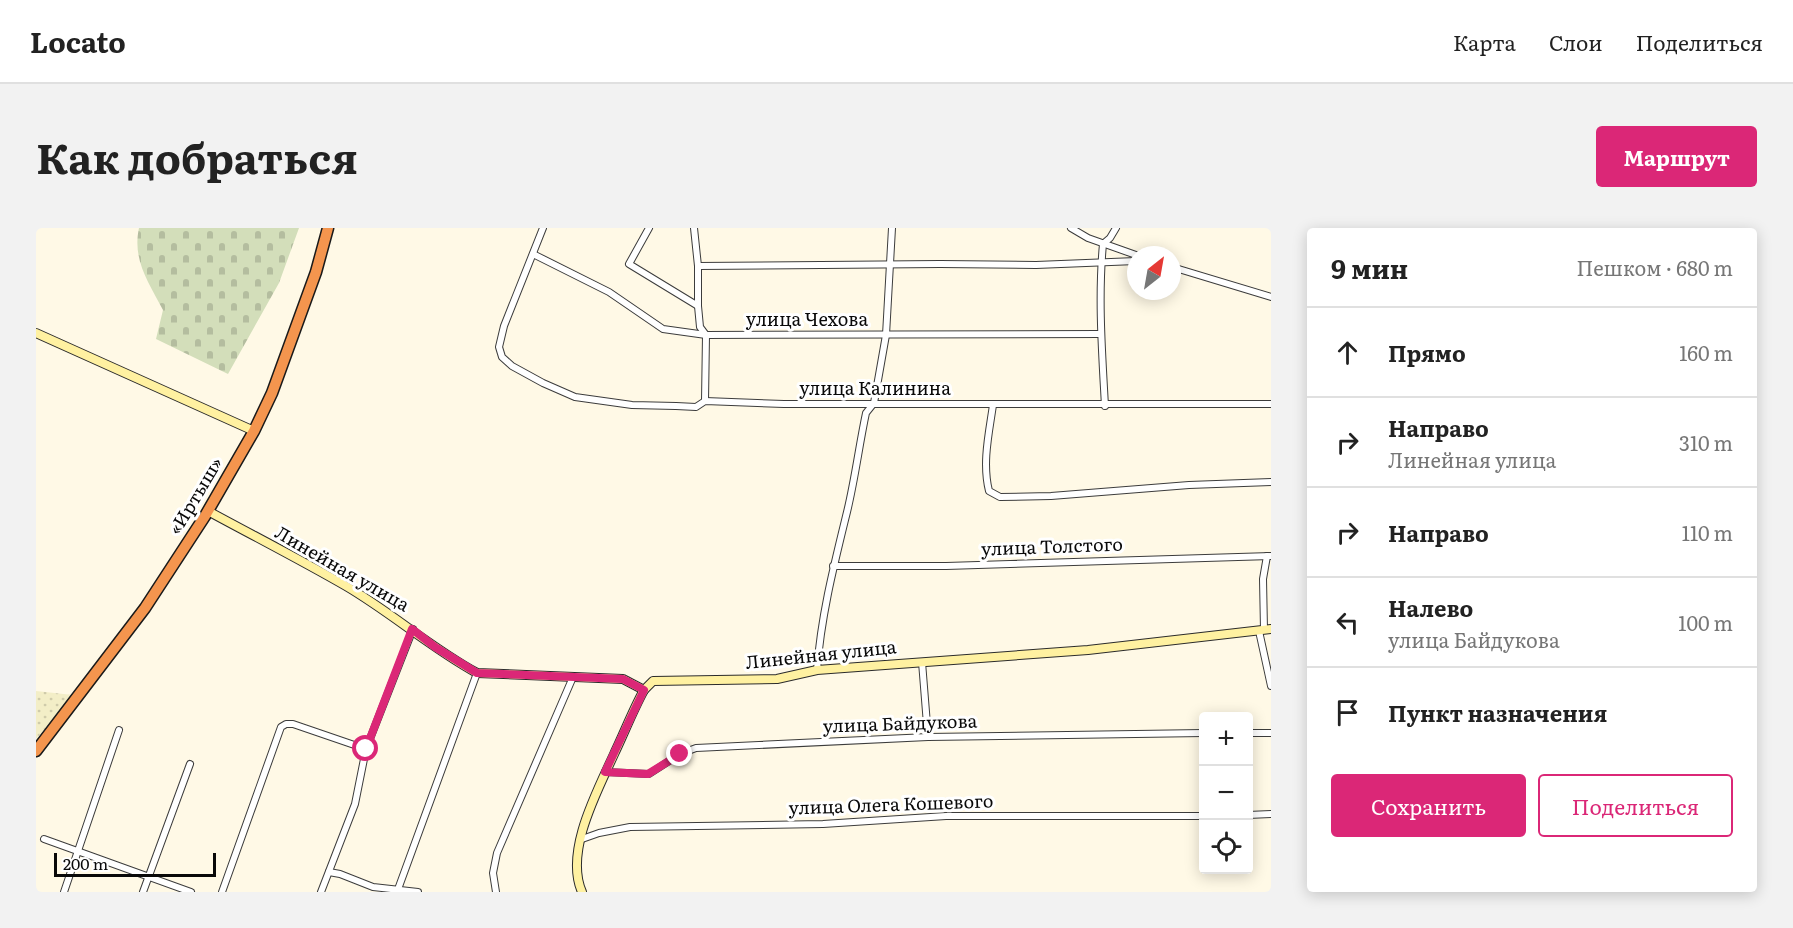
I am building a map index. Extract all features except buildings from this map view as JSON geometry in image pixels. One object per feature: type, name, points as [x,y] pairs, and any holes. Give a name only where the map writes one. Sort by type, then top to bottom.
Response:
[{"type":"highway","name":"«Иртыш»","points":[[36,752],[146,608],[208,511],[254,431],[272,393],[316,272],[328,228]]},
{"type":"street","points":[[532,255],[543,228]]},
{"type":"street","points":[[649,228],[629,264],[698,306]]},
{"type":"street","points":[[694,228],[700,327],[706,335],[705,401]]},
{"type":"street","points":[[818,670],[820,633],[833,566],[848,510],[866,413],[874,403],[886,335],[892,228]]},
{"type":"street","points":[[1071,228],[1103,244],[1127,252]]},
{"type":"street","points":[[1105,406],[1101,334],[1101,263],[1103,244],[1116,228]]},
{"type":"street","name":"улица Чехова","points":[[532,255],[609,292],[663,329],[706,335],[1101,334]]},
{"type":"street","name":"улица Калинина","points":[[532,255],[504,326],[499,347],[502,357],[512,366],[543,383],[575,397],[632,405],[696,407],[705,401],[784,404],[1105,406],[1271,404]]},
{"type":"street","points":[[698,266],[1127,262]]},
{"type":"street","points":[[1181,270],[1271,297]]},
{"type":"street","points":[[36,333],[254,431]]},
{"type":"street","points":[[993,405],[986,450],[986,481],[988,491],[1000,497],[1271,482]]},
{"type":"street","name":"Линейная улица","points":[[208,511],[347,587],[477,673],[623,679],[644,690],[652,681],[777,680],[818,670],[1088,650],[1265,630]]},
{"type":"street","points":[[1269,556],[1263,579],[1265,630],[1271,686]]},
{"type":"street","name":"улица Толстого","points":[[833,566],[946,566],[1269,556]]},
{"type":"street","points":[[321,892],[355,804],[366,749],[412,629]]},
{"type":"street","points":[[922,662],[928,737]]},
{"type":"street","points":[[397,891],[477,673]]},
{"type":"street","points":[[496,892],[493,873],[497,853],[573,677]]},
{"type":"street","points":[[582,892],[578,883],[577,862],[591,806],[644,690]]},
{"type":"street","points":[[222,892],[281,727],[293,724],[366,749]]},
{"type":"street","points":[[64,892],[119,730]]},
{"type":"street","points":[[1253,733],[1271,732]]},
{"type":"street","name":"улица Байдукова","points":[[605,772],[648,774],[680,754],[696,748],[928,737],[1199,733]]},
{"type":"street","points":[[143,892],[190,764]]},
{"type":"street","points":[[1253,815],[1271,813]]},
{"type":"street","name":"улица Олега Кошевого","points":[[582,839],[599,832],[630,827],[823,824],[946,816],[1199,816]]},
{"type":"street","points":[[44,839],[191,892]]},
{"type":"street","points":[[329,872],[373,887],[418,892]]},
{"type":"shaded area","points":[[36,691],[73,695],[36,739]]},
{"type":"green space","points":[[139,228],[299,228],[279,283],[228,374],[156,339],[163,310],[147,281],[140,261],[137,240]]},
{"type":"route","points":[[366,749],[412,629],[456,662],[477,673],[623,679],[644,690],[605,772],[648,774],[680,754]]}]
